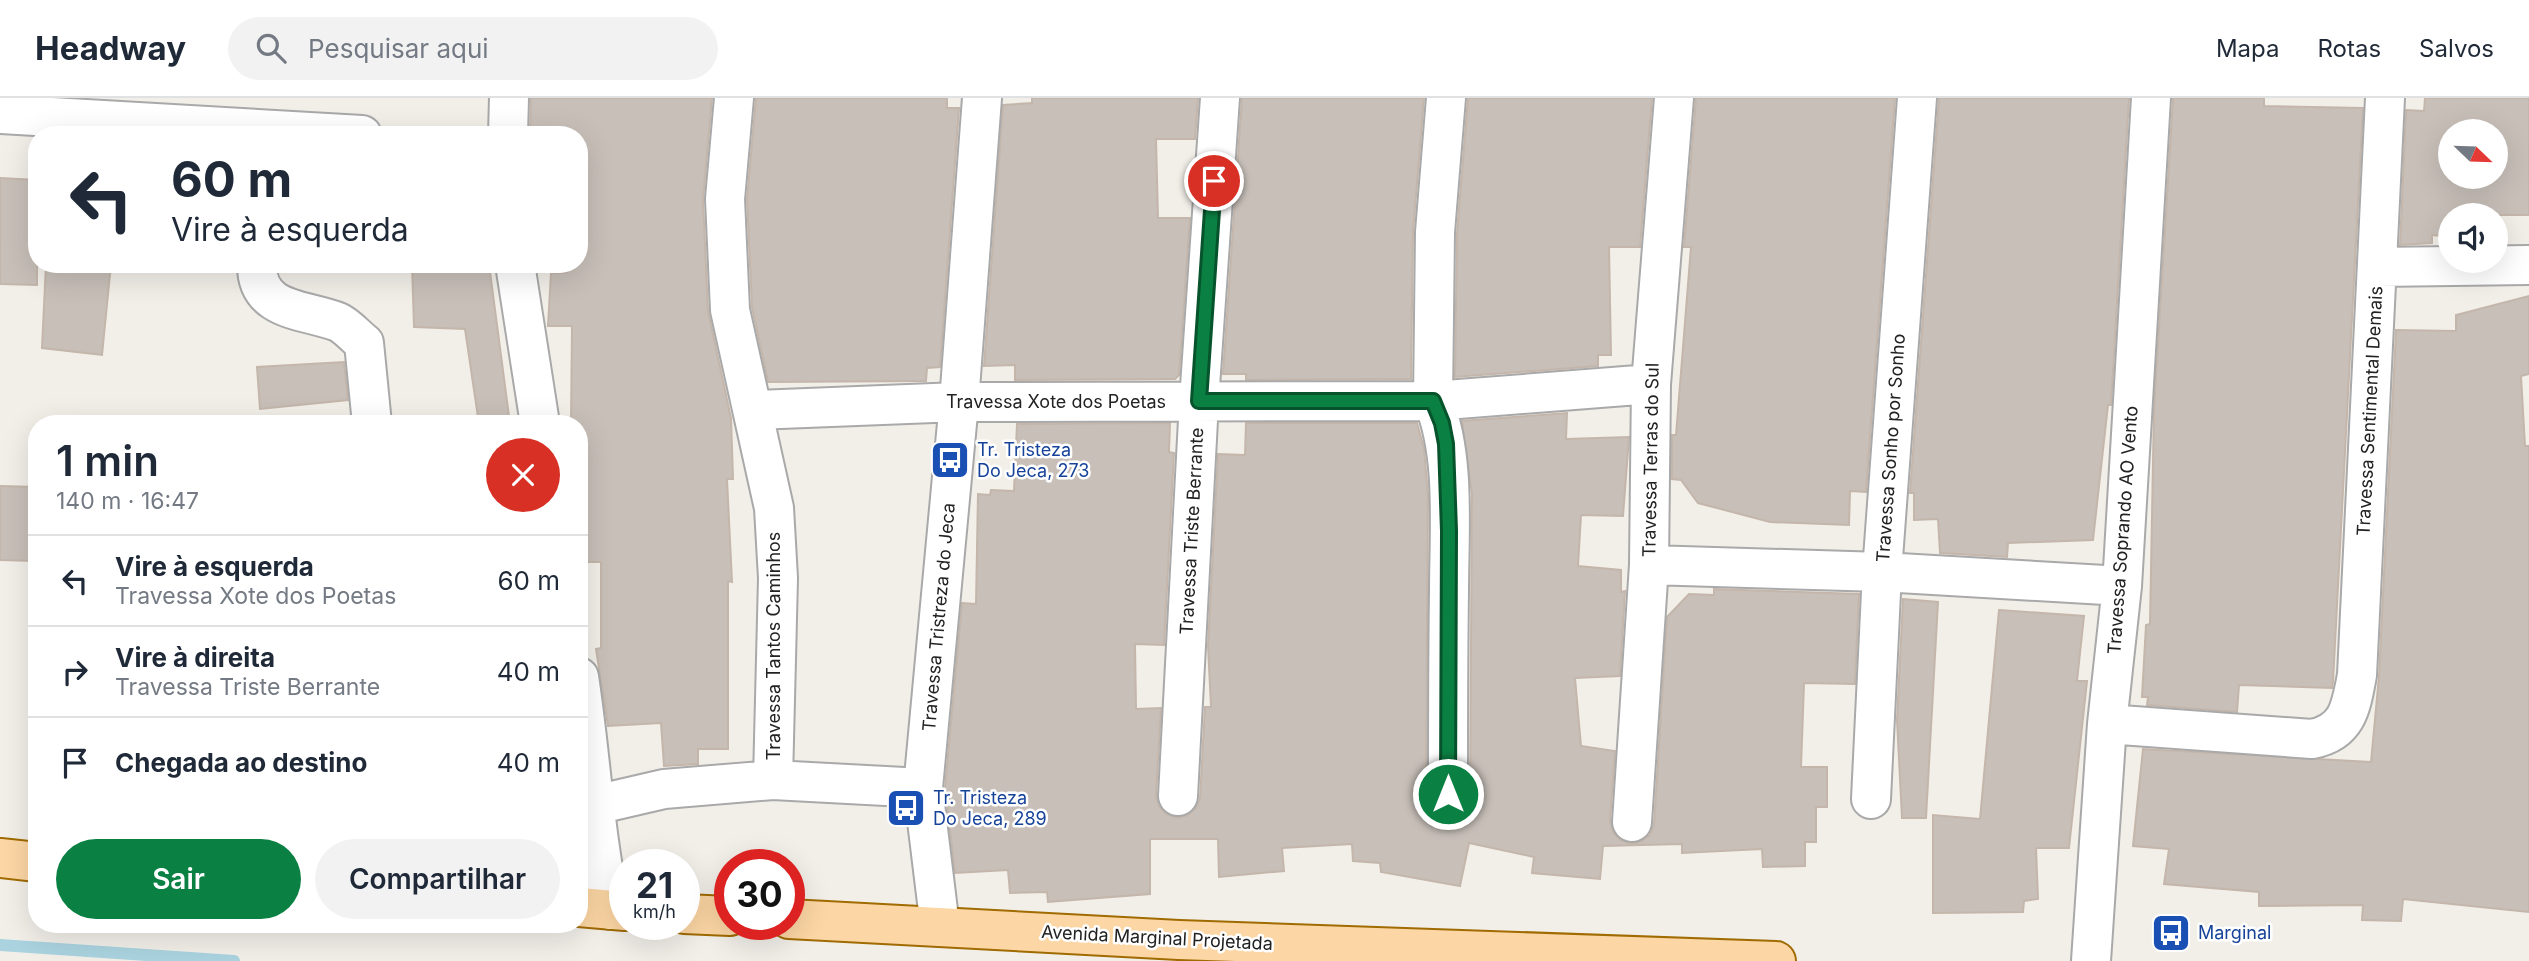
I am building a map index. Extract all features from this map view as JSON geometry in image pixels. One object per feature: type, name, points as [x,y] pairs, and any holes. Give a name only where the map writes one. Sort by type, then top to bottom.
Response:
[{"type":"main road","points":[[0,858],[28,861]]},
{"type":"main road","name":"Avenida Marginal Projetada","points":[[805,920],[1179,940],[1776,961]]},
{"type":"street","points":[[508,126],[509,98]]},
{"type":"street","name":"Travessa Tantos Caminhos","points":[[734,98],[725,199],[730,310],[737,354],[754,410],[774,508],[778,578],[773,780]]},
{"type":"street","name":"Travessa Tristreza do Jeca","points":[[940,927],[923,788],[959,402],[982,98]]},
{"type":"street","name":"Travessa Triste Berrante","points":[[1178,796],[1199,401],[1220,98]]},
{"type":"street","points":[[1446,98],[1435,232],[1433,401],[1442,423],[1446,444],[1449,531],[1448,794]]},
{"type":"street","name":"Travessa Terras do Sul","points":[[1632,822],[1648,565],[1651,384],[1675,98]]},
{"type":"street","name":"Travessa Sonho por Sonho","points":[[1871,799],[1882,572],[1917,98]]},
{"type":"street","name":"Travessa Soprando AO Vento","points":[[2091,961],[2107,724],[2122,586],[2151,98]]},
{"type":"street","name":"Travessa Sentimental Demais","points":[[2107,724],[2312,739],[2329,736],[2343,721],[2351,706],[2357,675],[2385,98]]},
{"type":"street","points":[[20,109],[261,121],[297,126]]},
{"type":"street","points":[[2377,267],[2529,265]]},
{"type":"street","points":[[257,273],[276,305],[340,323],[364,344],[371,415]]},
{"type":"street","points":[[516,273],[539,415]]},
{"type":"street","name":"Travessa Xote dos Poetas","points":[[754,410],[959,402],[1433,401],[1651,384]]},
{"type":"street","points":[[1648,565],[1882,572],[2122,586]]},
{"type":"street","points":[[588,735],[594,774],[594,806],[605,909]]},
{"type":"street","points":[[594,806],[664,789],[773,780],[923,788]]},
{"type":"building","points":[[531,98],[712,98],[703,200],[708,311],[731,418],[733,479],[727,479],[732,582],[728,581],[728,749],[698,749],[698,764],[664,766],[661,723],[608,726],[596,649],[601,648],[601,562],[588,562],[588,415],[571,415],[572,326],[548,326],[551,273],[588,273],[588,126],[530,126]]},
{"type":"building","points":[[756,98],[947,98],[947,108],[959,108],[940,367],[927,368],[926,381],[768,382],[752,307],[747,199]]},
{"type":"building","points":[[1032,98],[1198,98],[1195,139],[1156,139],[1158,218],[1190,218],[1179,375],[1175,379],[1015,380],[1015,365],[984,366],[1003,105],[1032,103]]},
{"type":"building","points":[[1242,98],[1424,98],[1413,232],[1411,379],[1246,380],[1246,374],[1223,374]]},
{"type":"building","points":[[1468,98],[1652,98],[1640,247],[1609,247],[1611,355],[1598,355],[1598,366],[1455,377],[1457,233]]},
{"type":"building","points":[[1696,98],[1895,98],[1866,492],[1850,491],[1849,525],[1770,522],[1698,503],[1681,480],[1672,479],[1672,435],[1676,435],[1691,247],[1684,247]]},
{"type":"building","points":[[1939,98],[2129,98],[2111,405],[2108,405],[2093,540],[2008,543],[2007,557],[1940,553],[1938,519],[1914,520],[1914,493],[1910,493]]},
{"type":"building","points":[[2173,98],[2264,98],[2264,106],[2363,108],[2332,688],[2239,685],[2237,712],[2147,705],[2148,697],[2142,697],[2146,625],[2150,624],[2154,409]]},
{"type":"building","points":[[2425,98],[2529,98],[2529,215],[2508,215],[2508,203],[2438,203],[2438,236],[2432,235],[2432,243],[2400,245],[2406,110],[2424,111]]},
{"type":"building","points":[[0,178],[28,180],[28,273],[37,273],[37,285],[0,284]]},
{"type":"building","points":[[46,273],[110,273],[102,355],[42,348]]},
{"type":"building","points":[[412,273],[490,273],[509,415],[478,415],[465,329],[414,327]]},
{"type":"building","points":[[2529,296],[2529,374],[2521,376],[2525,446],[2529,446],[2529,912],[2403,899],[2401,921],[2362,920],[2363,905],[2259,906],[2259,892],[2164,884],[2169,849],[2133,846],[2143,749],[2371,762],[2379,676],[2396,330],[2456,331],[2456,315]]},
{"type":"building","points":[[344,362],[348,400],[260,409],[257,367]]},
{"type":"building","points":[[1567,413],[1566,439],[1629,437],[1623,516],[1581,515],[1578,566],[1621,570],[1621,592],[1625,591],[1620,676],[1575,678],[1581,746],[1615,751],[1610,821],[1613,832],[1620,840],[1631,844],[1642,841],[1650,835],[1654,824],[1667,617],[1689,594],[1714,595],[1714,589],[1859,594],[1855,684],[1804,683],[1801,767],[1827,767],[1827,807],[1816,807],[1816,842],[1805,842],[1805,866],[1763,867],[1762,849],[1682,853],[1682,844],[1603,846],[1600,879],[1532,873],[1534,857],[1469,843],[1460,886],[1381,872],[1380,863],[1353,861],[1352,844],[1282,848],[1284,871],[1219,877],[1218,839],[1150,839],[1150,894],[1048,902],[1047,892],[1010,893],[1008,870],[955,873],[945,788],[962,603],[976,604],[978,494],[990,495],[991,490],[1014,491],[1017,424],[1170,423],[1169,452],[1174,453],[1164,645],[1135,644],[1136,709],[1161,708],[1156,796],[1159,806],[1166,814],[1178,818],[1188,815],[1196,808],[1200,798],[1205,707],[1211,707],[1208,646],[1218,454],[1245,455],[1246,423],[1417,423],[1424,449],[1428,495],[1426,794],[1429,804],[1437,813],[1449,816],[1458,813],[1467,805],[1470,794],[1472,494],[1462,421]]},
{"type":"building","points":[[0,486],[28,487],[28,561],[0,560]]},
{"type":"building","points":[[1903,599],[1938,602],[1926,818],[1902,818],[1897,720]]},
{"type":"building","points":[[1999,610],[2084,616],[2077,681],[2087,681],[2069,848],[2036,848],[2038,899],[2024,901],[2023,912],[1933,913],[1933,815],[1980,819]]},
{"type":"waterway","points":[[0,945],[234,961]]},
{"type":"place","name":"Tr. Tristeza Do Jeca, 273","points":[[950,460]]},
{"type":"place","name":"Tr. Tristeza Do Jeca, 289","points":[[906,808]]},
{"type":"place","name":"Marginal","points":[[2171,933]]},
{"type":"route","points":[[1214,181],[1199,401],[1433,401],[1442,423],[1446,444],[1449,531],[1448,794]]}]
